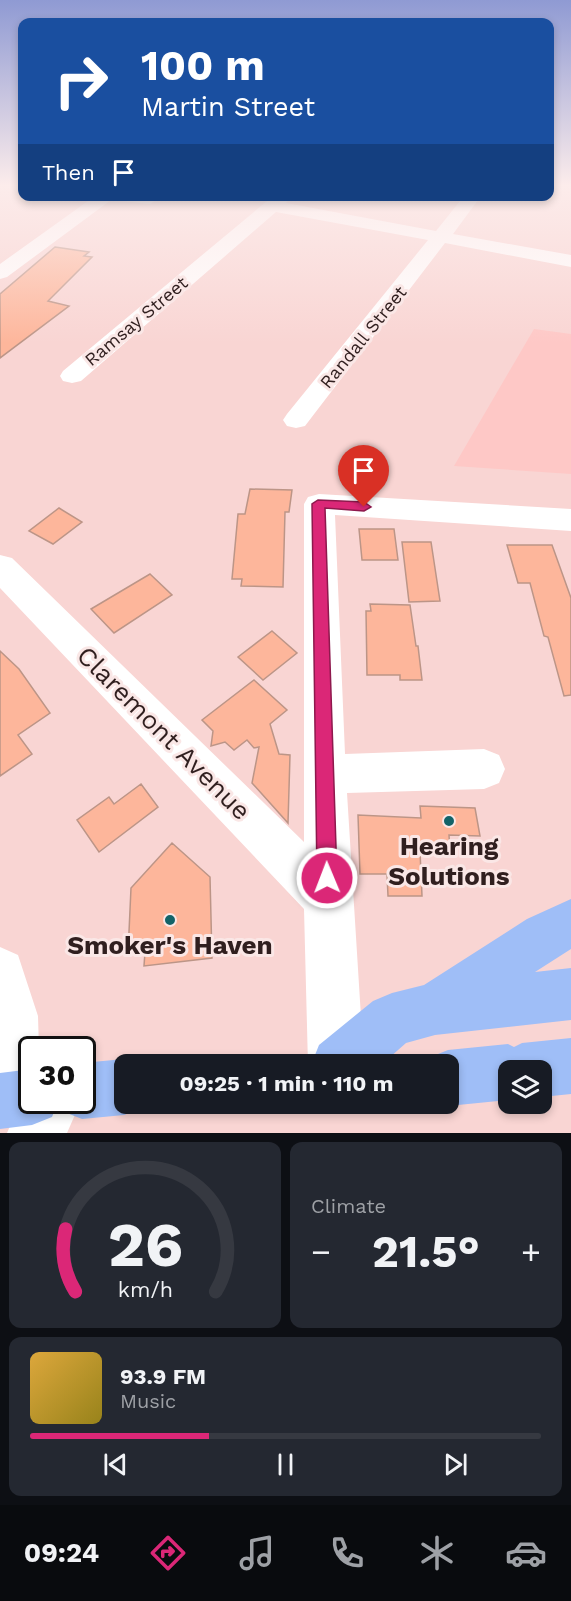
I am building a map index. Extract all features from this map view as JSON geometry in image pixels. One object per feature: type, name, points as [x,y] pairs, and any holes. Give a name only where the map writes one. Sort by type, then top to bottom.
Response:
[{"type":"main road","points":[[435,1009],[543,936],[571,923]]},
{"type":"main road","points":[[351,1054],[392,1020],[435,1009],[571,994]]},
{"type":"main road","points":[[552,1068],[571,1066]]},
{"type":"main road","points":[[459,1077],[498,1073]]},
{"type":"main road","points":[[96,1090],[114,1088]]},
{"type":"street","points":[[0,273],[48,238]]},
{"type":"street","name":"Ramsay Street","points":[[72,376],[233,238]]},
{"type":"street","points":[[442,238],[571,261]]},
{"type":"street","name":"Randall Street","points":[[296,420],[442,238]]},
{"type":"street","points":[[337,1054],[327,899],[326,774],[318,504],[571,520]]},
{"type":"street","name":"Claremont Avenue","points":[[0,567],[327,899]]},
{"type":"street","points":[[326,774],[484,769]]},
{"type":"street","points":[[0,973],[12,1016],[18,1055]]},
{"type":"shaded area","points":[[534,329],[571,334],[571,474],[454,466]]},
{"type":"building","points":[[55,247],[89,252],[84,256],[92,257],[48,301],[69,306],[0,358],[0,294]]},
{"type":"building","points":[[250,489],[292,490],[289,512],[285,512],[283,587],[241,586],[242,579],[232,579],[238,514],[245,514]]},
{"type":"building","points":[[59,508],[82,522],[53,544],[29,531]]},
{"type":"building","points":[[359,529],[394,529],[398,560],[362,560]]},
{"type":"building","points":[[402,542],[431,542],[440,601],[409,602]]},
{"type":"building","points":[[507,545],[552,545],[571,598],[571,695],[564,696],[548,637],[544,636],[530,583],[518,583]]},
{"type":"building","points":[[150,574],[172,595],[114,633],[91,609]]},
{"type":"building","points":[[370,604],[410,605],[422,680],[400,680],[400,675],[367,675],[366,611],[371,611]]},
{"type":"building","points":[[272,631],[297,653],[263,680],[238,657]]},
{"type":"building","points":[[0,651],[19,669],[50,713],[18,735],[32,754],[0,776]]},
{"type":"building","points":[[254,680],[287,710],[270,724],[279,754],[290,755],[288,823],[252,783],[259,747],[254,748],[247,740],[234,750],[225,742],[211,746],[213,731],[202,720]]},
{"type":"building","points":[[141,784],[158,807],[99,852],[77,820],[109,797],[114,804]]},
{"type":"building","points":[[420,806],[475,808],[480,836],[449,835],[450,852],[420,851],[422,896],[388,896],[387,874],[360,874],[358,815],[421,818]]},
{"type":"building","name":"Smoker's Haven","points":[[172,843],[210,877],[212,958],[144,966],[145,952],[128,954],[131,888]]},
{"type":"place","name":"Hearing Solutions","points":[[449,821]]},
{"type":"place","name":"Smoker's Haven","points":[[170,920]]},
{"type":"route","points":[[327,878],[318,504],[364,507]]}]
